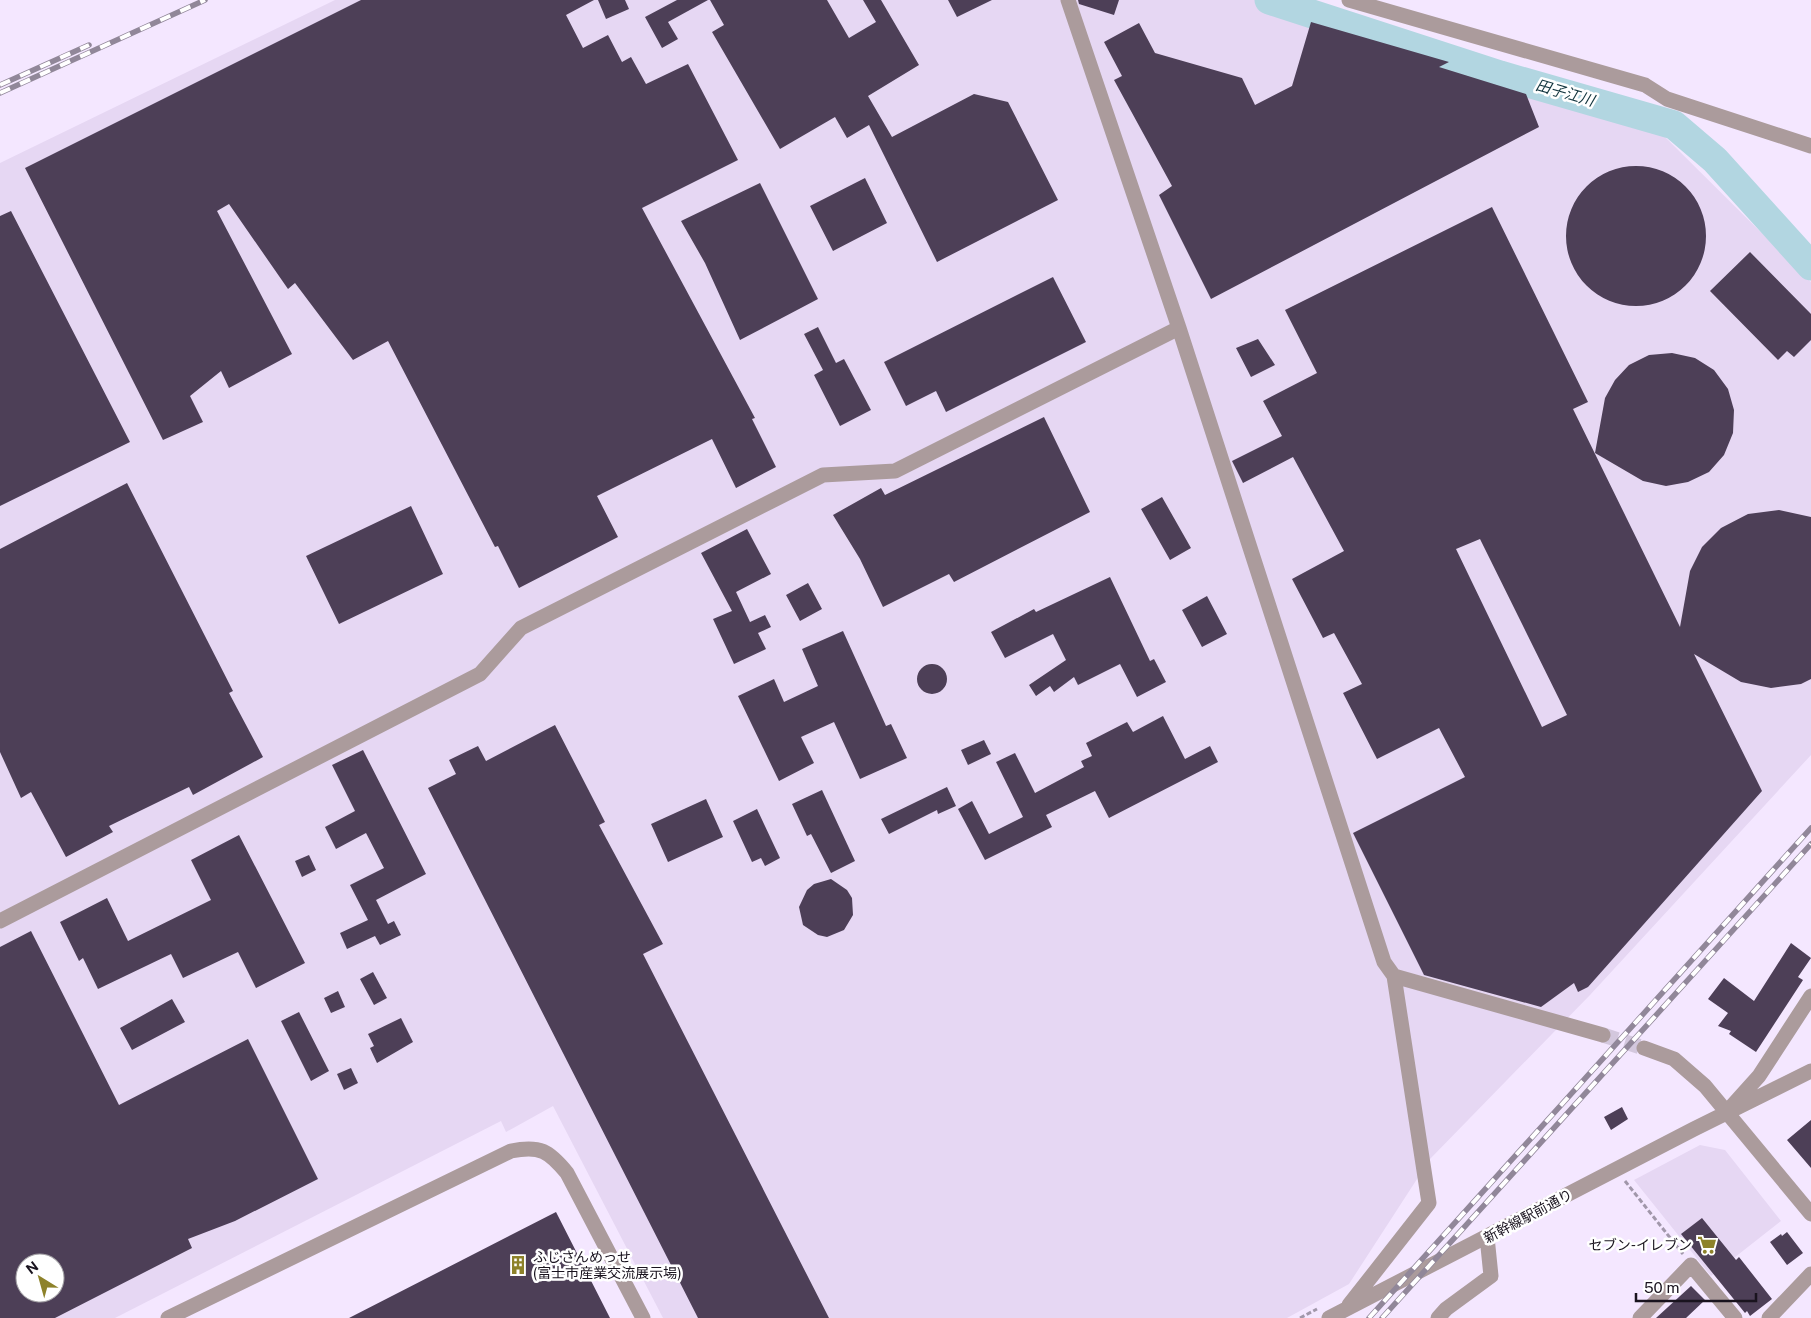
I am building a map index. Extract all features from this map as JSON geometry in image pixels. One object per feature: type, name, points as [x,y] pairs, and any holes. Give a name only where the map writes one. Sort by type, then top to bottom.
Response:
[{"type":"street","points":[[1068,0],[1179,328],[1384,962],[1394,976],[1429,1203],[1347,1308]]},
{"type":"street","points":[[1349,0],[1645,85],[1667,99],[1811,146]]},
{"type":"street","points":[[0,921],[480,674],[522,628],[823,475],[895,471],[1179,328]]},
{"type":"street","points":[[1394,976],[1603,1035]]},
{"type":"street","points":[[1726,1113],[1759,1076],[1811,996]]},
{"type":"street","points":[[1644,1048],[1683,1064],[1705,1086],[1811,1214]]},
{"type":"street","name":"新幹線駅前通り","points":[[1329,1318],[1811,1071]]},
{"type":"street","points":[[168,1318],[511,1151],[529,1147],[543,1151],[556,1159],[567,1174],[643,1318]]},
{"type":"street","points":[[1447,1315],[1492,1276],[1487,1237]]},
{"type":"street","points":[[1640,1318],[1691,1265],[1735,1318]]},
{"type":"street","points":[[1769,1318],[1811,1274]]},
{"type":"path","points":[[1624,1180],[1691,1265]]},
{"type":"shaded area","points":[[335,0],[1256,0],[1314,16],[1659,131],[1811,282],[1811,755],[1590,995],[1430,1159],[1349,1284],[1287,1318],[663,1318],[553,1106],[506,1132],[501,1121],[115,1318],[0,1318],[0,163]]},
{"type":"shaded area","points":[[1700,1145],[1725,1150],[1781,1221],[1711,1276],[1634,1180]]},
{"type":"building","points":[[361,0],[594,0],[566,15],[583,48],[608,35],[622,62],[631,57],[646,84],[688,64],[738,160],[642,208],[755,418],[752,419],[776,467],[736,488],[712,439],[597,496],[618,537],[519,588],[498,546],[495,547],[388,341],[353,360],[295,283],[288,289],[229,204],[217,211],[292,354],[229,388],[221,371],[190,396],[203,422],[163,440],[25,168]]},
{"type":"building","points":[[598,0],[625,0],[629,9],[606,19]]},
{"type":"building","points":[[677,0],[708,0],[668,22],[678,39],[662,48],[645,17]]},
{"type":"building","points":[[710,0],[827,0],[849,38],[876,22],[863,0],[881,0],[919,65],[868,96],[892,137],[974,94],[1008,102],[1058,200],[937,262],[869,125],[847,138],[835,117],[780,149],[712,32],[724,25]]},
{"type":"building","points":[[948,0],[992,0],[957,17]]},
{"type":"building","points":[[1078,0],[1119,0],[1114,15],[1079,4]]},
{"type":"building","points":[[1311,22],[1449,62],[1439,67],[1526,94],[1539,127],[1211,299],[1159,195],[1172,186],[1114,80],[1122,76],[1104,42],[1139,23],[1155,53],[1242,78],[1255,105],[1292,86]]},
{"type":"building","points":[[1636,166],[1650,167],[1663,171],[1686,186],[1701,209],[1705,222],[1705,250],[1701,263],[1686,286],[1663,301],[1650,305],[1636,306],[1622,305],[1609,301],[1586,286],[1571,263],[1567,250],[1566,236],[1567,222],[1571,209],[1586,186],[1609,171],[1622,167]]},
{"type":"building","points":[[865,178],[887,223],[833,251],[810,206]]},
{"type":"building","points":[[760,183],[818,299],[740,340],[705,263],[681,221]]},
{"type":"building","points":[[1492,207],[1588,402],[1573,409],[1680,627],[1690,571],[1702,547],[1721,528],[1748,514],[1779,510],[1811,517],[1811,679],[1801,684],[1771,688],[1741,682],[1694,654],[1762,791],[1588,987],[1578,992],[1574,983],[1541,1007],[1424,975],[1353,833],[1465,777],[1439,728],[1377,759],[1343,693],[1362,684],[1334,633],[1323,638],[1292,579],[1344,551],[1293,457],[1243,483],[1232,461],[1282,436],[1263,401],[1317,373],[1285,310]],"holes":[[[1480,539],[1567,715],[1542,727],[1456,549]]]},
{"type":"building","points":[[11,211],[130,442],[0,506],[0,216]]},
{"type":"building","points":[[1750,252],[1811,314],[1811,340],[1794,357],[1787,351],[1778,360],[1710,291]]},
{"type":"building","points":[[1053,277],[1086,342],[946,412],[936,391],[906,406],[884,362]]},
{"type":"building","points":[[818,327],[836,363],[844,359],[871,410],[840,426],[814,375],[823,370],[804,334]]},
{"type":"building","points":[[1258,339],[1275,365],[1251,377],[1236,348]]},
{"type":"building","points":[[1672,353],[1695,358],[1714,370],[1728,389],[1734,410],[1733,433],[1724,455],[1709,472],[1688,482],[1666,486],[1643,481],[1595,453],[1605,398],[1615,380],[1629,365],[1649,355]]},
{"type":"building","points":[[1044,417],[1090,512],[954,582],[949,574],[883,607],[860,559],[833,515],[881,488],[885,495]]},
{"type":"building","points":[[127,483],[233,691],[229,693],[263,757],[193,795],[189,787],[109,826],[113,832],[66,857],[31,792],[21,798],[0,752],[0,549]]},
{"type":"building","points":[[1162,497],[1191,548],[1170,560],[1141,509]]},
{"type":"building","points":[[411,506],[443,574],[339,624],[306,556]]},
{"type":"building","points":[[747,529],[771,574],[736,592],[750,622],[765,615],[771,627],[758,633],[766,649],[734,664],[713,619],[732,611],[701,553]]},
{"type":"building","points":[[1110,577],[1150,661],[1154,659],[1166,682],[1137,697],[1120,664],[1078,685],[1074,677],[1054,692],[1050,686],[1036,696],[1029,685],[1066,660],[1053,634],[1005,658],[991,632],[1034,609],[1036,612]]},
{"type":"building","points":[[808,583],[822,609],[800,621],[786,595]]},
{"type":"building","points":[[1207,596],[1227,634],[1202,647],[1182,610]]},
{"type":"building","points":[[843,631],[886,726],[891,724],[907,758],[860,779],[834,722],[801,737],[814,763],[779,781],[738,696],[774,679],[784,702],[818,686],[802,649]]},
{"type":"building","points":[[932,664],[943,668],[947,679],[943,690],[932,694],[921,690],[917,679],[921,668]]},
{"type":"building","points":[[1163,716],[1185,759],[1210,746],[1218,762],[1109,818],[1095,791],[1046,815],[1052,827],[985,860],[958,809],[972,801],[989,834],[1023,817],[996,762],[1015,753],[1035,793],[1084,767],[1081,761],[1092,756],[1086,743],[1127,722],[1133,732]]},
{"type":"building","points":[[555,725],[605,822],[599,825],[663,944],[643,954],[829,1318],[698,1318],[428,788],[456,774],[449,760],[478,746],[486,761]]},
{"type":"building","points":[[984,740],[991,754],[968,765],[961,750]]},
{"type":"building","points":[[363,750],[426,874],[376,900],[388,924],[394,921],[401,935],[380,945],[375,936],[347,949],[340,933],[368,920],[350,885],[384,868],[366,833],[336,849],[325,827],[355,811],[332,765]]},
{"type":"building","points":[[947,787],[956,806],[938,814],[937,810],[889,834],[881,819]]},
{"type":"building","points":[[822,790],[855,861],[831,873],[811,834],[807,836],[792,804]]},
{"type":"building","points":[[706,799],[723,837],[668,862],[651,824]]},
{"type":"building","points":[[757,809],[780,858],[765,866],[761,858],[752,862],[733,821]]},
{"type":"building","points":[[239,835],[305,963],[256,988],[238,952],[183,978],[171,954],[98,989],[83,958],[79,961],[60,922],[107,898],[128,941],[211,900],[191,860]]},
{"type":"building","points":[[309,855],[316,870],[302,877],[295,861]]},
{"type":"building","points":[[831,879],[847,890],[852,898],[853,915],[844,930],[827,937],[818,935],[803,925],[799,907],[807,890],[814,884]]},
{"type":"building","points":[[31,931],[119,1105],[248,1039],[318,1179],[235,1221],[188,1239],[192,1248],[55,1318],[0,1318],[0,947]]},
{"type":"building","points":[[1791,943],[1811,958],[1798,977],[1803,980],[1756,1052],[1729,1034],[1731,1031],[1718,1026],[1728,1013],[1708,999],[1724,978],[1754,1001]]},
{"type":"building","points":[[373,972],[387,998],[374,1005],[360,979]]},
{"type":"building","points":[[338,991],[345,1007],[331,1013],[324,998]]},
{"type":"building","points":[[172,999],[185,1022],[132,1050],[120,1028]]},
{"type":"building","points":[[299,1012],[329,1071],[311,1081],[281,1021]]},
{"type":"building","points":[[401,1018],[413,1042],[377,1063],[370,1048],[374,1046],[368,1034]]},
{"type":"building","points":[[351,1068],[358,1083],[344,1090],[337,1074]]},
{"type":"building","points":[[1622,1107],[1628,1119],[1611,1130],[1604,1117]]},
{"type":"building","points":[[1811,1120],[1811,1168],[1787,1140]]},
{"type":"building","name":"ふじさんめっせ (富士市産業交流展示場)","points":[[556,1212],[610,1318],[349,1318]]},
{"type":"building","points":[[1702,1218],[1736,1260],[1739,1257],[1772,1299],[1750,1316],[1747,1311],[1745,1313],[1681,1234]]},
{"type":"building","points":[[1787,1232],[1803,1253],[1787,1265],[1770,1242]]},
{"type":"building","points":[[1691,1286],[1705,1300],[1686,1318],[1656,1318]]},
{"type":"waterway","name":"田子江川","points":[[1269,0],[1500,75],[1674,125],[1715,160],[1811,266]]},
{"type":"tunnel","points":[[1603,1035],[1644,1048]]},
{"type":"railway","points":[[0,93],[205,0]]},
{"type":"railway","points":[[0,85],[89,45]]},
{"type":"railway","points":[[1369,1318],[1811,828]]},
{"type":"railway","points":[[1382,1318],[1811,844]]},
{"type":"place","name":"セブン-イレブン","points":[[1707,1245]]},
{"type":"place","name":"ふじさんめっせ (富士市産業交流展示場)","points":[[518,1265]]}]
